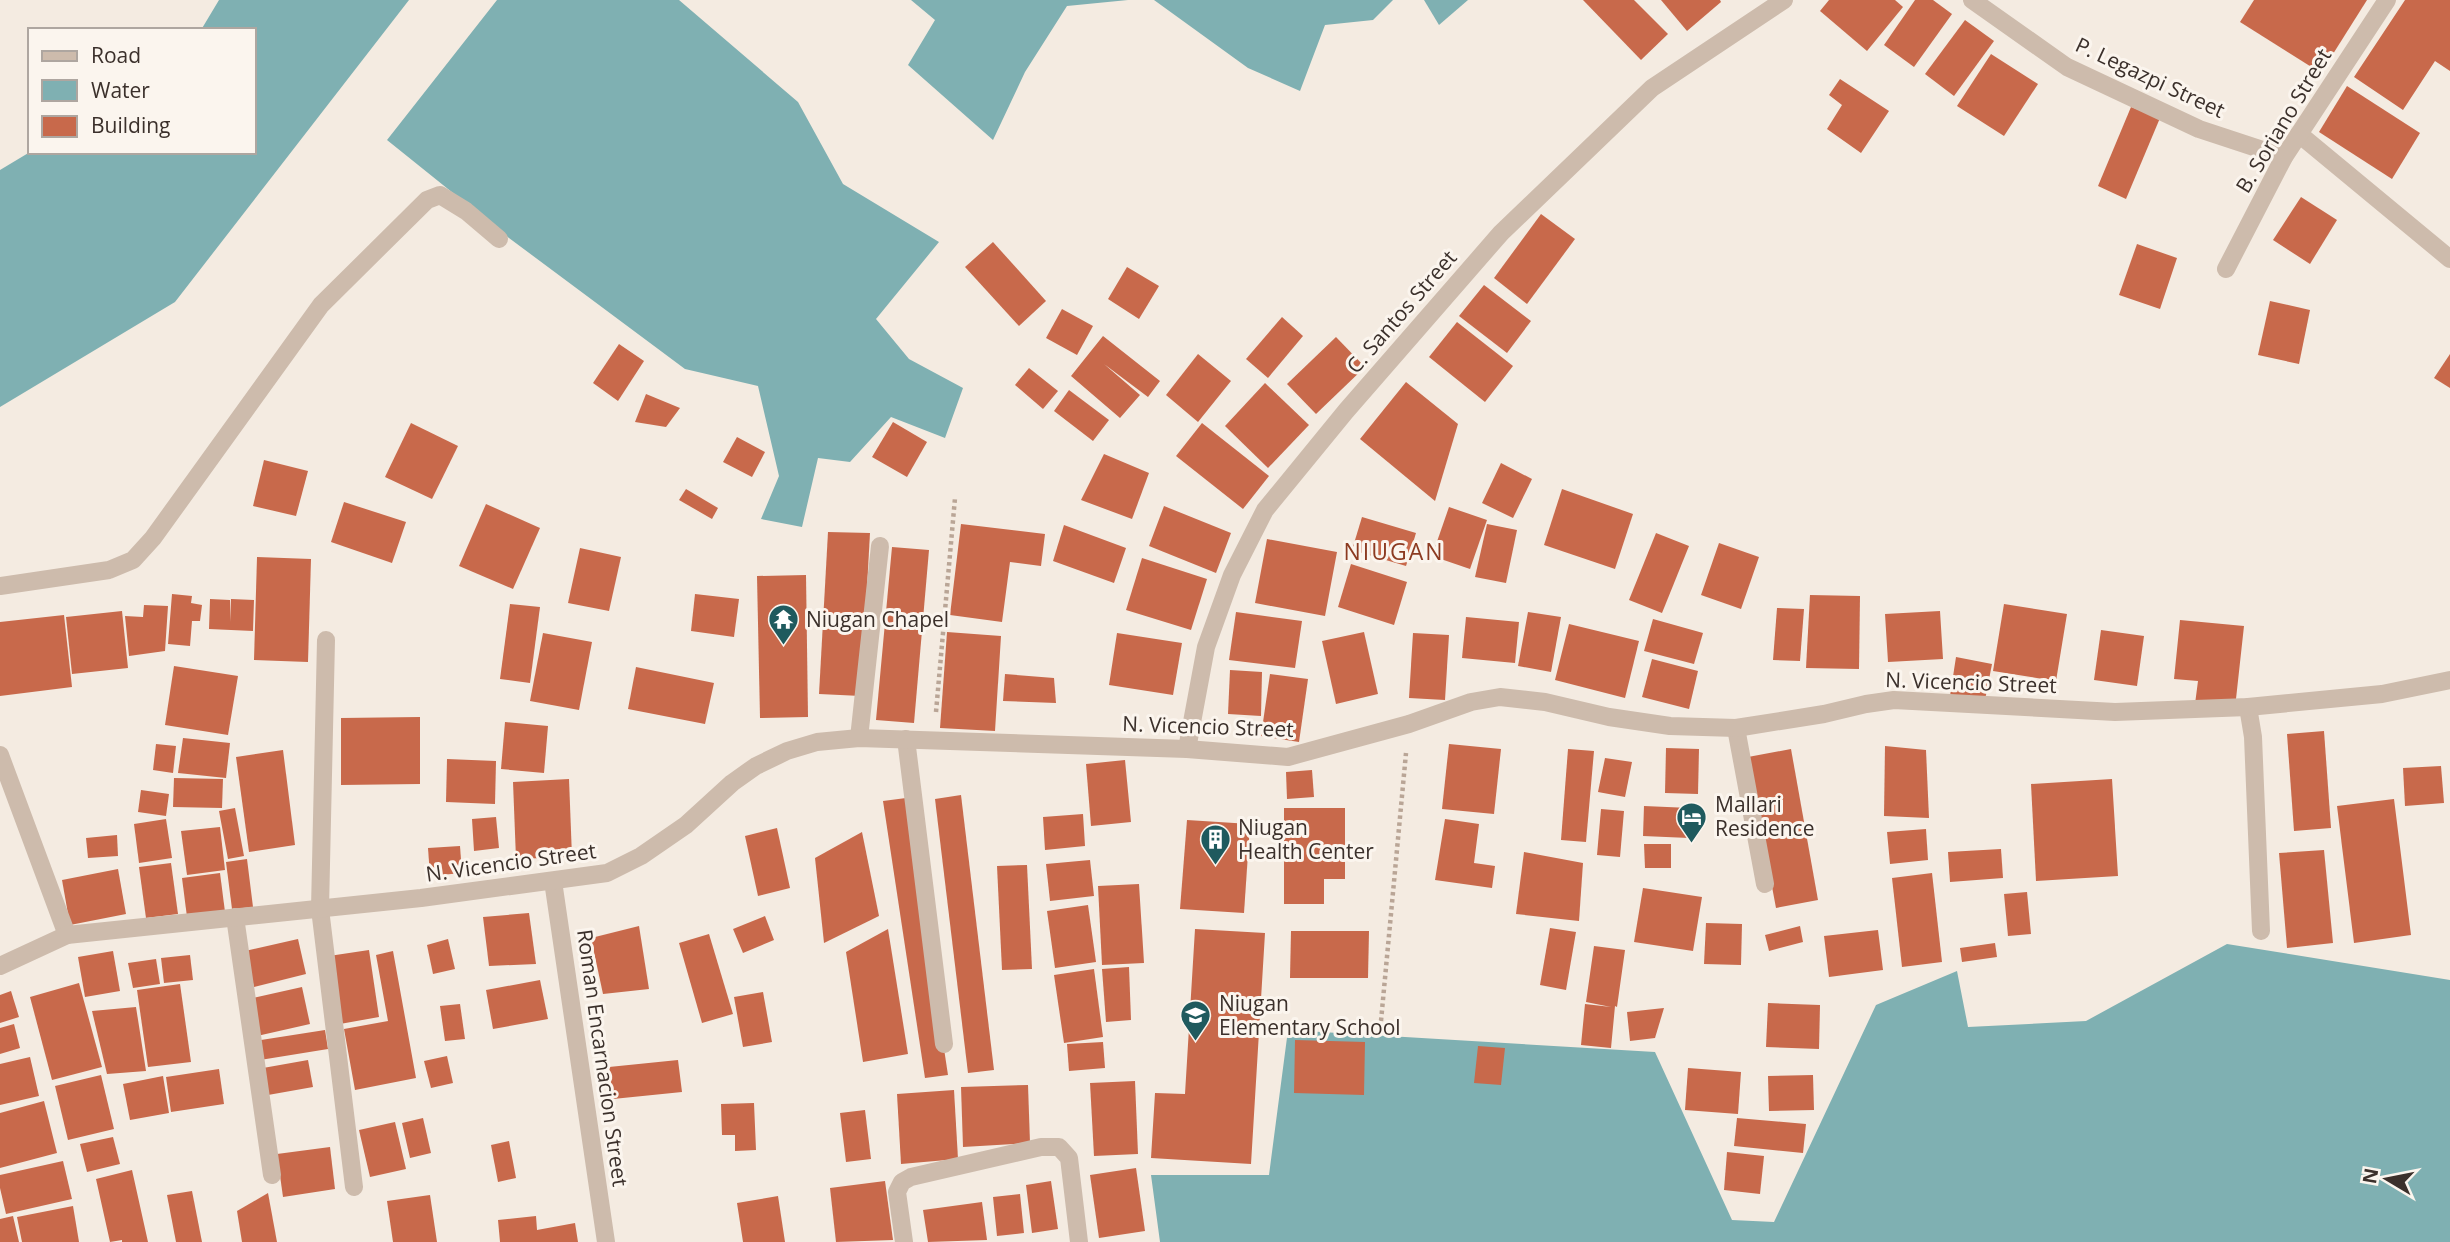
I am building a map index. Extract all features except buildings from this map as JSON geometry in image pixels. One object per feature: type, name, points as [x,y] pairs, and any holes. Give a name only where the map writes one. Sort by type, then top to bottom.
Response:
[{"type":"street","name":"C. Santos Street","points":[[1187,749],[1206,647],[1232,575],[1265,510],[1346,411],[1501,233],[1652,88],[1784,0]]},
{"type":"street","name":"P. Legazpi Street","points":[[1972,0],[2067,67],[2199,129],[2284,157]]},
{"type":"street","name":"B. Soriano Street","points":[[2226,269],[2284,157],[2387,0]]},
{"type":"street","points":[[2299,134],[2450,259]]},
{"type":"street","points":[[0,586],[109,570],[133,560],[153,538],[321,305],[427,200],[440,195],[466,211],[499,239]]},
{"type":"street","points":[[859,737],[880,547]]},
{"type":"street","points":[[326,640],[320,909],[355,1186]]},
{"type":"street","name":"N. Vicencio Street","points":[[0,967],[67,935],[320,909],[607,873],[641,856],[686,825],[732,783],[756,766],[787,751],[817,743],[859,737],[1187,749],[1289,757],[1409,724],[1471,702],[1500,697],[1545,702],[1609,717],[1670,726],[1736,729],[1894,700],[2115,712],[2248,707],[2382,694],[2450,684]]},
{"type":"street","points":[[2248,707],[2253,737],[2261,930]]},
{"type":"street","points":[[1736,729],[1765,884]]},
{"type":"street","points":[[906,739],[944,1044]]},
{"type":"street","points":[[0,755],[67,935]]},
{"type":"street","name":"Roman Encarnacion Street","points":[[553,881],[606,1242]]},
{"type":"street","points":[[234,917],[272,1175]]},
{"type":"street","points":[[904,1242],[897,1192],[902,1182],[911,1177],[1041,1147],[1059,1147],[1069,1158],[1079,1242]]},
{"type":"path","points":[[933,741],[955,498]]},
{"type":"path","points":[[1381,1021],[1409,724]]},
{"type":"water","points":[[219,0],[409,0],[175,302],[0,407],[0,170],[28,153],[256,154],[256,28],[202,28]]},
{"type":"water","points":[[497,0],[679,0],[798,102],[843,184],[939,242],[876,319],[909,359],[963,388],[945,438],[891,417],[850,462],[818,458],[802,527],[761,519],[779,476],[758,386],[685,369],[509,238],[387,140]]},
{"type":"water","points":[[911,0],[1128,0],[1067,6],[1025,72],[993,140],[908,65],[935,20]]},
{"type":"water","points":[[1154,0],[1393,0],[1373,20],[1325,25],[1300,91],[1248,68]]},
{"type":"water","points":[[1424,0],[1468,0],[1439,25]]},
{"type":"water","points":[[2227,944],[2450,980],[2450,1242],[1160,1242],[1151,1175],[1269,1175],[1288,1030],[1655,1052],[1732,1220],[1774,1222],[1876,1005],[1957,971],[1968,1027],[2086,1021]]},
{"type":"place","name":"Niugan Chapel","points":[[783,647]]},
{"type":"place","name":"Mallari Residence","points":[[1692,844]]},
{"type":"place","name":"Niugan Health Center","points":[[1215,867]]},
{"type":"place","name":"Niugan Elementary School","points":[[1196,1043]]},
{"type":"district","name":"NIUGAN","points":[[1394,552]]}]
